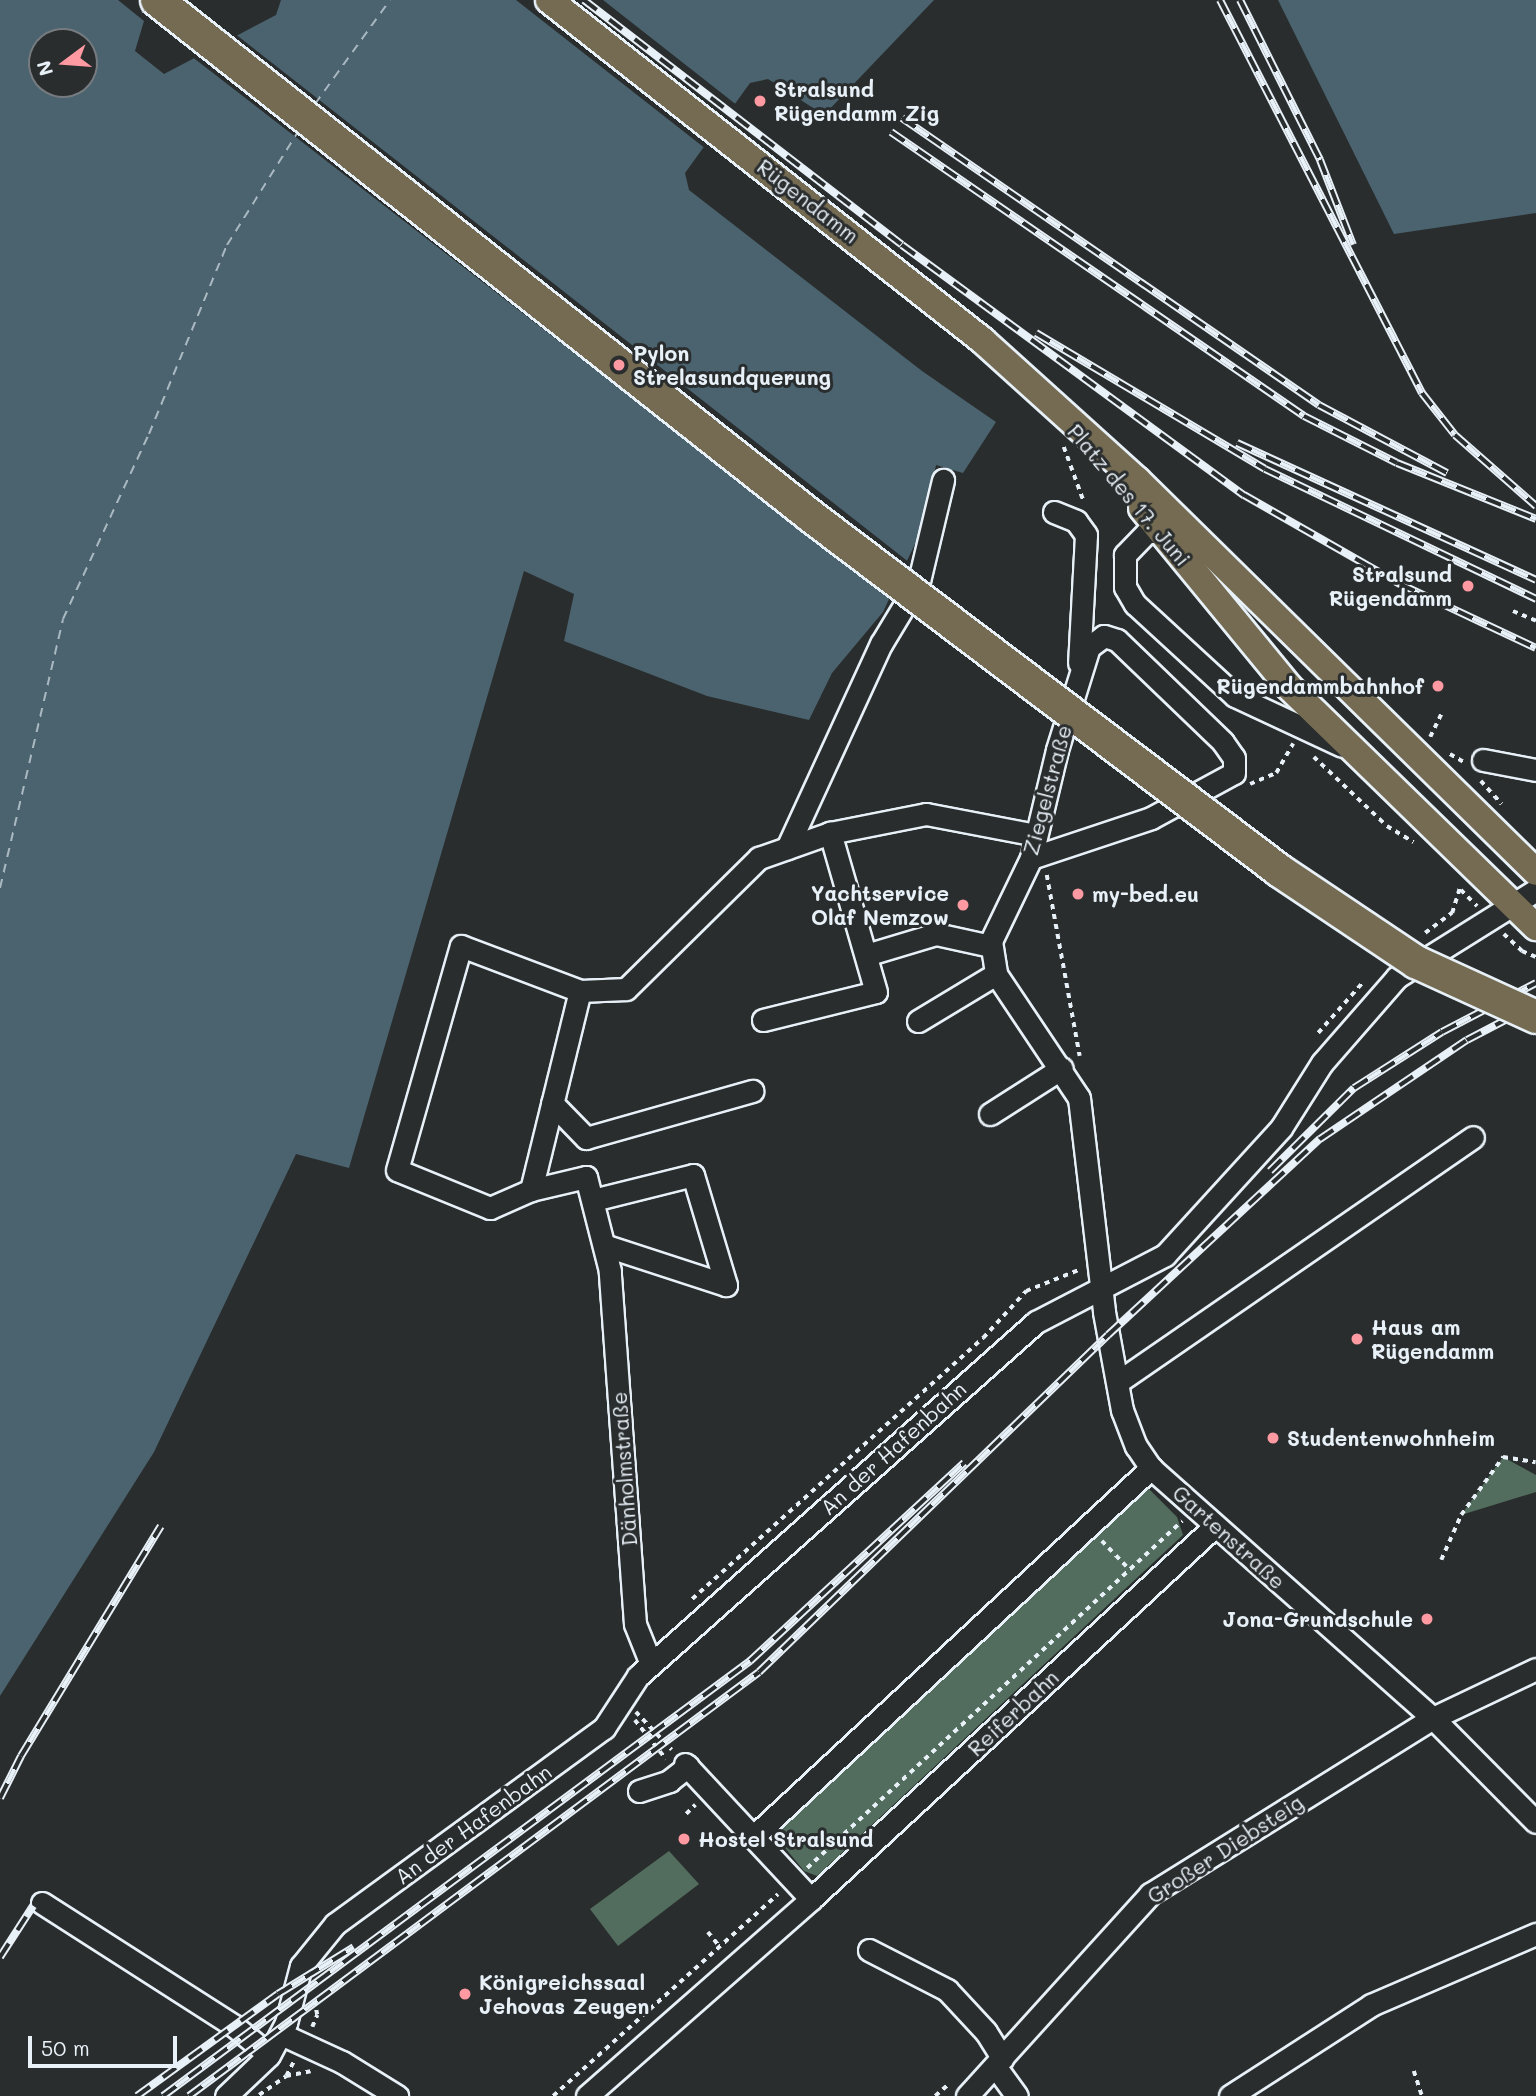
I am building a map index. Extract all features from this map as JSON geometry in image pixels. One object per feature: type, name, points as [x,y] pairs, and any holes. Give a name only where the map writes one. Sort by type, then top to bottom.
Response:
[{"type":"highway","points":[[158,0],[812,517],[1280,871],[1416,962],[1536,1017]]},
{"type":"main road","name":"Rügendamm","points":[[549,0],[982,340],[1059,411]]},
{"type":"main road","name":"Platz des 17. Juni","points":[[1059,411],[1162,530],[1255,651],[1362,760],[1536,927]]},
{"type":"main road","name":"Platz des 17. Juni","points":[[1059,411],[1205,548],[1536,872]]},
{"type":"street","points":[[787,848],[881,644],[919,581],[943,480]]},
{"type":"street","name":"Ziegelstraße","points":[[1054,512],[1076,521],[1086,535],[1077,679]]},
{"type":"street","points":[[1205,548],[1176,532],[1147,531],[1125,555],[1125,587],[1135,604],[1235,696],[1328,738],[1362,760]]},
{"type":"street","name":"Ziegelstraße","points":[[991,946],[1031,858],[1077,679],[1089,647],[1104,636],[1117,640],[1223,742],[1234,758],[1234,773],[1151,818],[1031,858]]},
{"type":"street","points":[[1483,760],[1536,771]]},
{"type":"street","points":[[586,1177],[531,1190],[490,1208],[397,1170],[461,946],[580,991],[626,989],[758,858],[830,833],[926,814],[1036,835]]},
{"type":"street","points":[[763,1020],[876,992],[830,833]]},
{"type":"street","name":"An der Hafenbahn","points":[[226,2096],[269,2055],[281,2034],[301,1965],[328,1931],[589,1741],[604,1728],[638,1676],[1036,1322],[1165,1255],[1281,1128],[1322,1063],[1396,977],[1536,890]]},
{"type":"street","points":[[866,955],[936,934],[991,946],[996,974],[1062,1068],[1079,1098],[1086,1129],[1103,1288]]},
{"type":"street","points":[[918,1021],[996,974]]},
{"type":"street","points":[[531,1190],[580,991]]},
{"type":"street","points":[[990,1114],[1062,1068]]},
{"type":"street","points":[[552,1102],[586,1138],[752,1091]]},
{"type":"street","points":[[1118,1382],[1473,1137]]},
{"type":"street","name":"Dänholmstraße","points":[[586,1138],[586,1177],[607,1246],[610,1271],[635,1624],[651,1664]]},
{"type":"street","points":[[593,1200],[693,1175],[726,1285],[607,1246]]},
{"type":"street","name":"Gartenstraße","points":[[1103,1288],[1122,1410],[1136,1446],[1151,1468],[1433,1718],[1536,1822]]},
{"type":"street","points":[[753,1837],[1151,1468]]},
{"type":"street","name":"Reiferbahn","points":[[587,2096],[811,1899],[1215,1526]]},
{"type":"street","name":"Großer Diebsteig","points":[[967,2096],[1150,1894],[1433,1718],[1536,1669]]},
{"type":"street","points":[[639,1791],[661,1783],[686,1765],[811,1899]]},
{"type":"street","points":[[41,1903],[234,2026],[269,2055]]},
{"type":"street","points":[[1230,2096],[1371,2005],[1536,1934]]},
{"type":"street","points":[[869,1950],[947,1990],[986,2032],[998,2062],[1017,2096]]},
{"type":"street","points":[[281,2034],[342,2062],[397,2096]]},
{"type":"path","points":[[1513,611],[1536,621]]},
{"type":"path","points":[[1436,724],[1441,714]]},
{"type":"path","points":[[1285,739],[1301,748]]},
{"type":"path","points":[[1309,752],[1396,834],[1419,844]]},
{"type":"path","points":[[1489,918],[1521,951],[1536,957]]},
{"type":"path","points":[[1441,1560],[1461,1516],[1503,1457],[1536,1462]]},
{"type":"path","points":[[553,2096],[794,1880],[1196,1508]]},
{"type":"path","points":[[1088,1526],[1130,1570]]},
{"type":"path","points":[[632,1725],[634,1711],[686,1765]]},
{"type":"path","points":[[258,2096],[286,2076],[304,2045],[317,2015],[314,1995]]},
{"type":"path","points":[[1414,2071],[1422,2096]]},
{"type":"green space","points":[[1503,1457],[1536,1475],[1536,1492],[1461,1515]]},
{"type":"green space","points":[[1145,1485],[1177,1517],[1183,1535],[817,1876],[804,1871],[777,1838],[774,1827]]},
{"type":"green space","points":[[669,1851],[699,1884],[618,1946],[590,1909]]},
{"type":"water","points":[[0,0],[118,0],[144,21],[135,51],[164,74],[276,15],[281,0],[934,0],[824,115],[768,79],[750,83],[685,173],[689,190],[922,371],[996,422],[963,473],[936,465],[921,531],[883,612],[832,673],[809,720],[707,696],[564,641],[574,594],[524,571],[349,1168],[296,1154],[154,1452],[0,1696]]},
{"type":"water","points":[[1278,0],[1536,0],[1536,213],[1394,234]]},
{"type":"pier","points":[[516,0],[603,0],[738,106],[706,149]]},
{"type":"pier","points":[[234,33],[910,563],[893,600],[191,56]]},
{"type":"ferry route","points":[[315,104],[390,0]]},
{"type":"ferry route","points":[[0,888],[63,619],[149,434],[227,245],[299,130]]},
{"type":"railway","points":[[584,0],[902,245],[1244,495],[1400,584],[1536,648]]},
{"type":"railway","points":[[1220,0],[1422,393],[1455,435],[1536,506]]},
{"type":"railway","points":[[1240,0],[1320,160],[1353,245]]},
{"type":"railway","points":[[902,118],[1319,405],[1447,473]]},
{"type":"railway","points":[[891,132],[1304,416],[1397,463],[1536,519]]},
{"type":"railway","points":[[1036,333],[1265,469],[1536,599]]},
{"type":"railway","points":[[1237,443],[1536,580]]},
{"type":"railway","points":[[1270,1171],[1354,1088],[1442,1032],[1536,983]]},
{"type":"railway","points":[[189,2096],[759,1672],[1108,1335],[1320,1139],[1467,1040],[1536,1004]]},
{"type":"railway","points":[[163,2096],[750,1661],[964,1463]]},
{"type":"railway","points":[[0,1798],[21,1756],[161,1526]]},
{"type":"railway","points":[[0,1957],[33,1906]]},
{"type":"railway","points":[[137,2096],[278,1994],[354,1947]]},
{"type":"place","name":"Stralsund Rügendamm Zig","points":[[760,101]]},
{"type":"place","name":"Pylon Strelasundquerung","points":[[619,365]]},
{"type":"place","name":"Stralsund Rügendamm","points":[[1468,586]]},
{"type":"place","name":"Rügendammbahnhof","points":[[1438,686]]},
{"type":"place","name":"my-bed.eu","points":[[1078,894]]},
{"type":"place","name":"Yachtservice Olaf Nemzow","points":[[963,905]]},
{"type":"place","name":"Haus am Rügendamm","points":[[1357,1339]]},
{"type":"place","name":"Studentenwohnheim","points":[[1273,1438]]},
{"type":"place","name":"Jona-Grundschule","points":[[1427,1619]]},
{"type":"place","name":"Hostel Stralsund","points":[[684,1839]]},
{"type":"place","name":"Königreichssaal Jehovas Zeugen","points":[[465,1994]]}]
